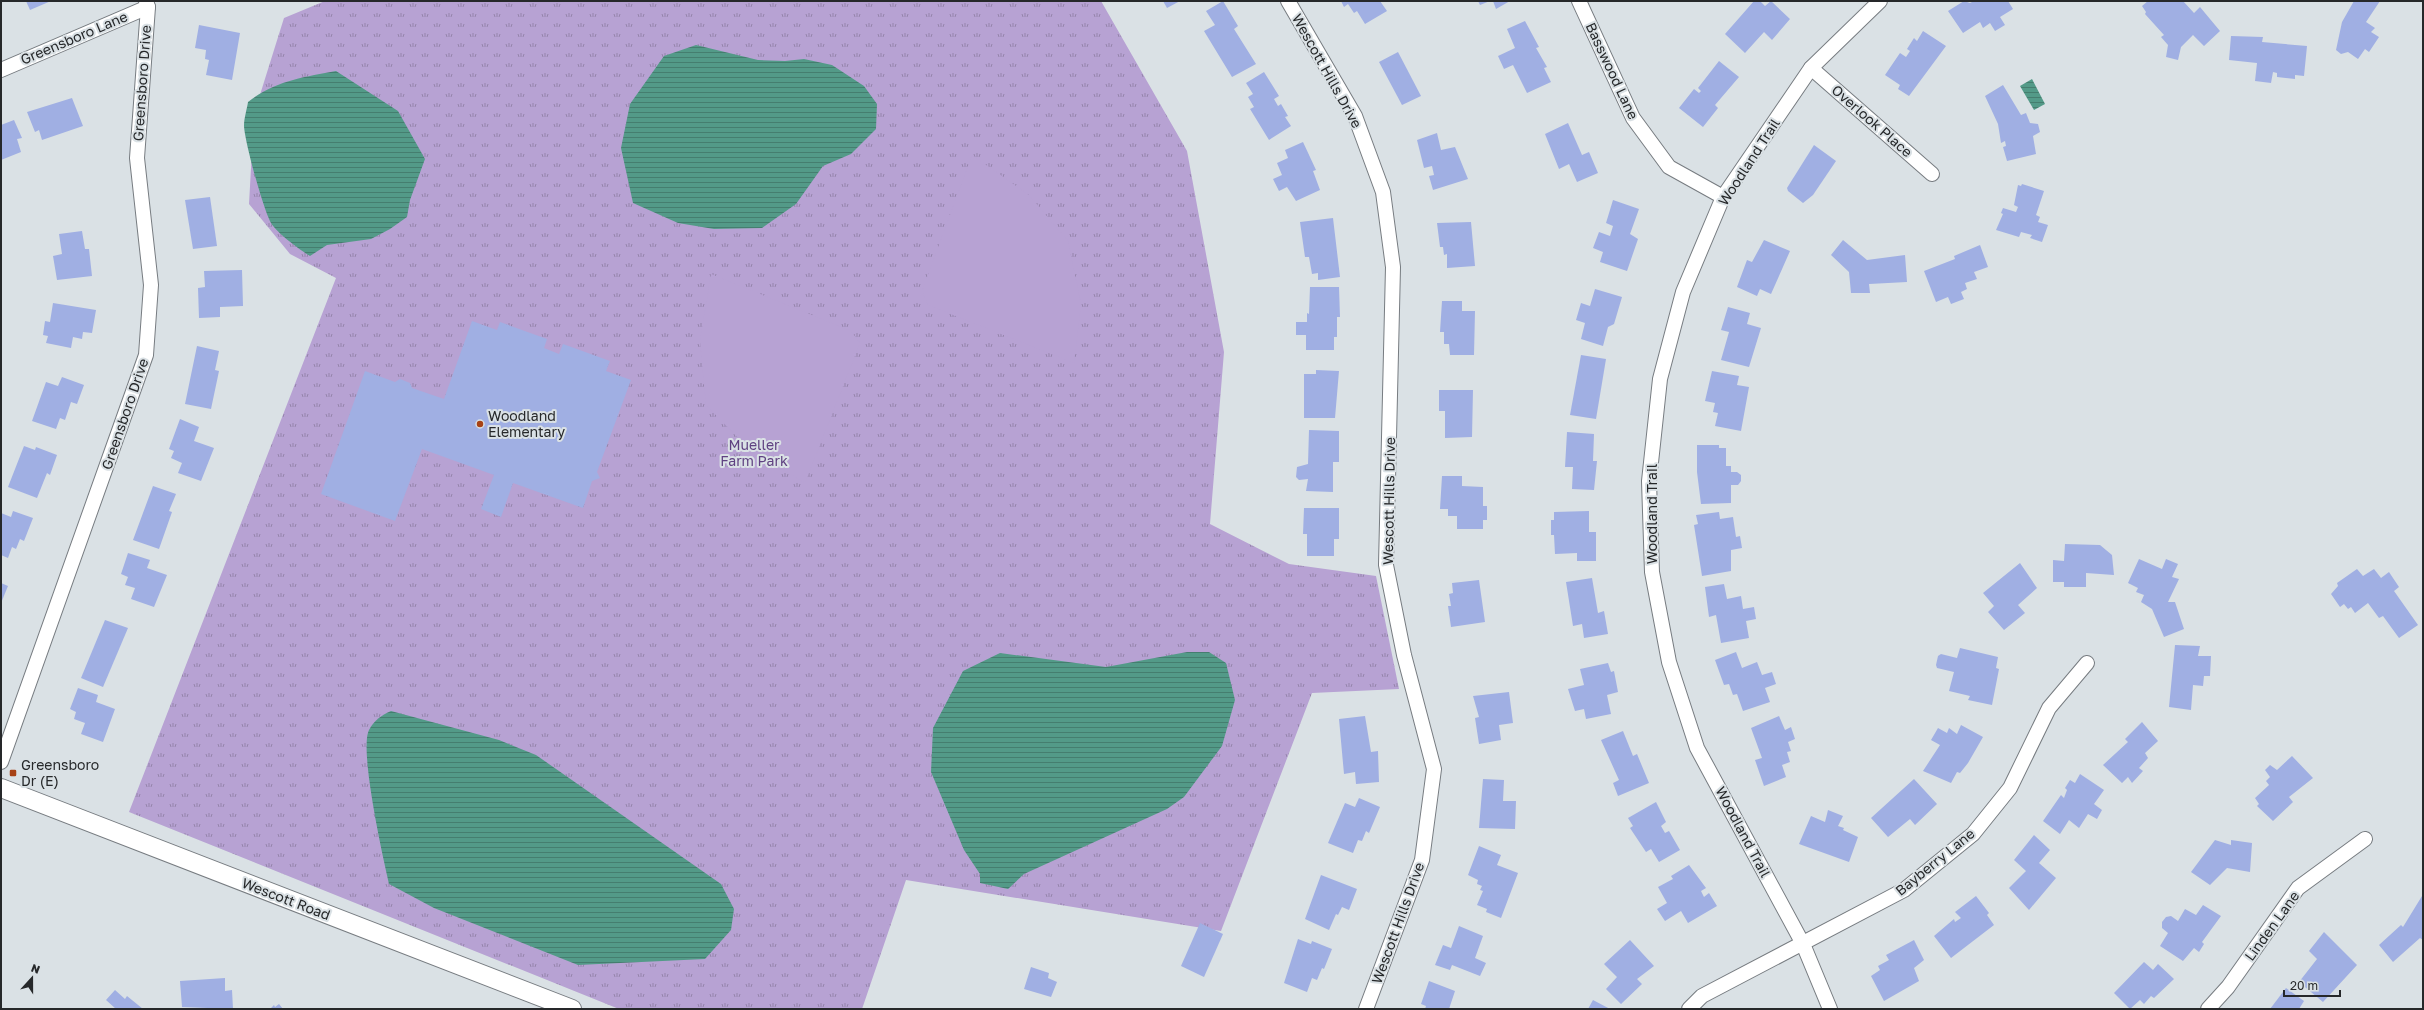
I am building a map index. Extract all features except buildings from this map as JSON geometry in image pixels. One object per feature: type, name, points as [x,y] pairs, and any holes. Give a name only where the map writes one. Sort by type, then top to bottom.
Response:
[{"type":"street","name":"Wescott Hills Drive","points":[[1288,1],[1355,116],[1383,192],[1393,266],[1386,565],[1404,655],[1434,769],[1422,860],[1366,1009]]},
{"type":"street","name":"Basswood Lane","points":[[1579,1],[1633,118],[1669,167],[1724,197]]},
{"type":"street","name":"Woodland Trail","points":[[1830,1009],[1803,944],[1698,748],[1669,662],[1652,572],[1649,481],[1660,379],[1683,292],[1724,197],[1811,68],[1880,1]]},
{"type":"street","name":"Greensboro Lane","points":[[1,70],[147,4]]},
{"type":"street","name":"Greensboro Drive","points":[[1,762],[146,355],[151,285],[137,158],[147,4]]},
{"type":"street","name":"Overlook Place","points":[[1811,68],[1932,174]]},
{"type":"street","name":"Bayberry Lane","points":[[1689,1009],[1702,996],[1904,890],[1973,834],[2010,788],[2049,708],[2087,664]]},
{"type":"street","name":"Wescott Road","points":[[1,788],[572,1009]]},
{"type":"street","name":"Linden Lane","points":[[2208,1009],[2228,987],[2298,888],[2365,839]]},
{"type":"green space","name":"Mueller Farm Park","points":[[325,1],[1101,1],[1187,151],[1224,352],[1210,524],[1289,564],[1376,576],[1399,689],[1312,693],[1221,931],[906,880],[862,1009],[619,1009],[129,812],[336,278],[290,254],[249,204],[254,114],[284,18]]},
{"type":"green space","points":[[972,155],[1029,195],[1068,241],[1081,304],[1074,363],[928,305],[922,291]]},
{"type":"green space","points":[[711,274],[851,331],[860,343],[805,483],[751,451],[706,405],[700,341]]},
{"type":"shaded area","points":[[696,45],[758,60],[785,61],[804,59],[832,65],[864,86],[877,104],[876,129],[851,154],[823,166],[796,204],[762,228],[714,229],[678,223],[633,203],[621,148],[630,104],[664,56]]},
{"type":"shaded area","points":[[336,71],[398,111],[425,159],[410,200],[407,217],[390,229],[371,239],[327,245],[310,256],[283,236],[271,223],[259,190],[251,160],[245,134],[244,120],[248,102],[268,89],[312,75]]},
{"type":"shaded area","points":[[2032,79],[2045,104],[2034,110],[2020,86]]},
{"type":"shaded area","points":[[1187,652],[1209,652],[1226,663],[1235,700],[1222,746],[1184,797],[1167,809],[1024,874],[1008,889],[980,883],[980,874],[964,850],[931,772],[933,728],[963,671],[1000,653],[1106,667]]},
{"type":"shaded area","points":[[391,711],[499,740],[536,755],[721,884],[734,909],[731,930],[705,959],[578,965],[434,908],[389,884],[369,781],[367,741],[369,730],[373,723],[381,716]]},
{"type":"place","name":"Woodland Elementary","points":[[480,424]]},
{"type":"place","name":"Greensboro Dr (E)","points":[[13,773]]}]
